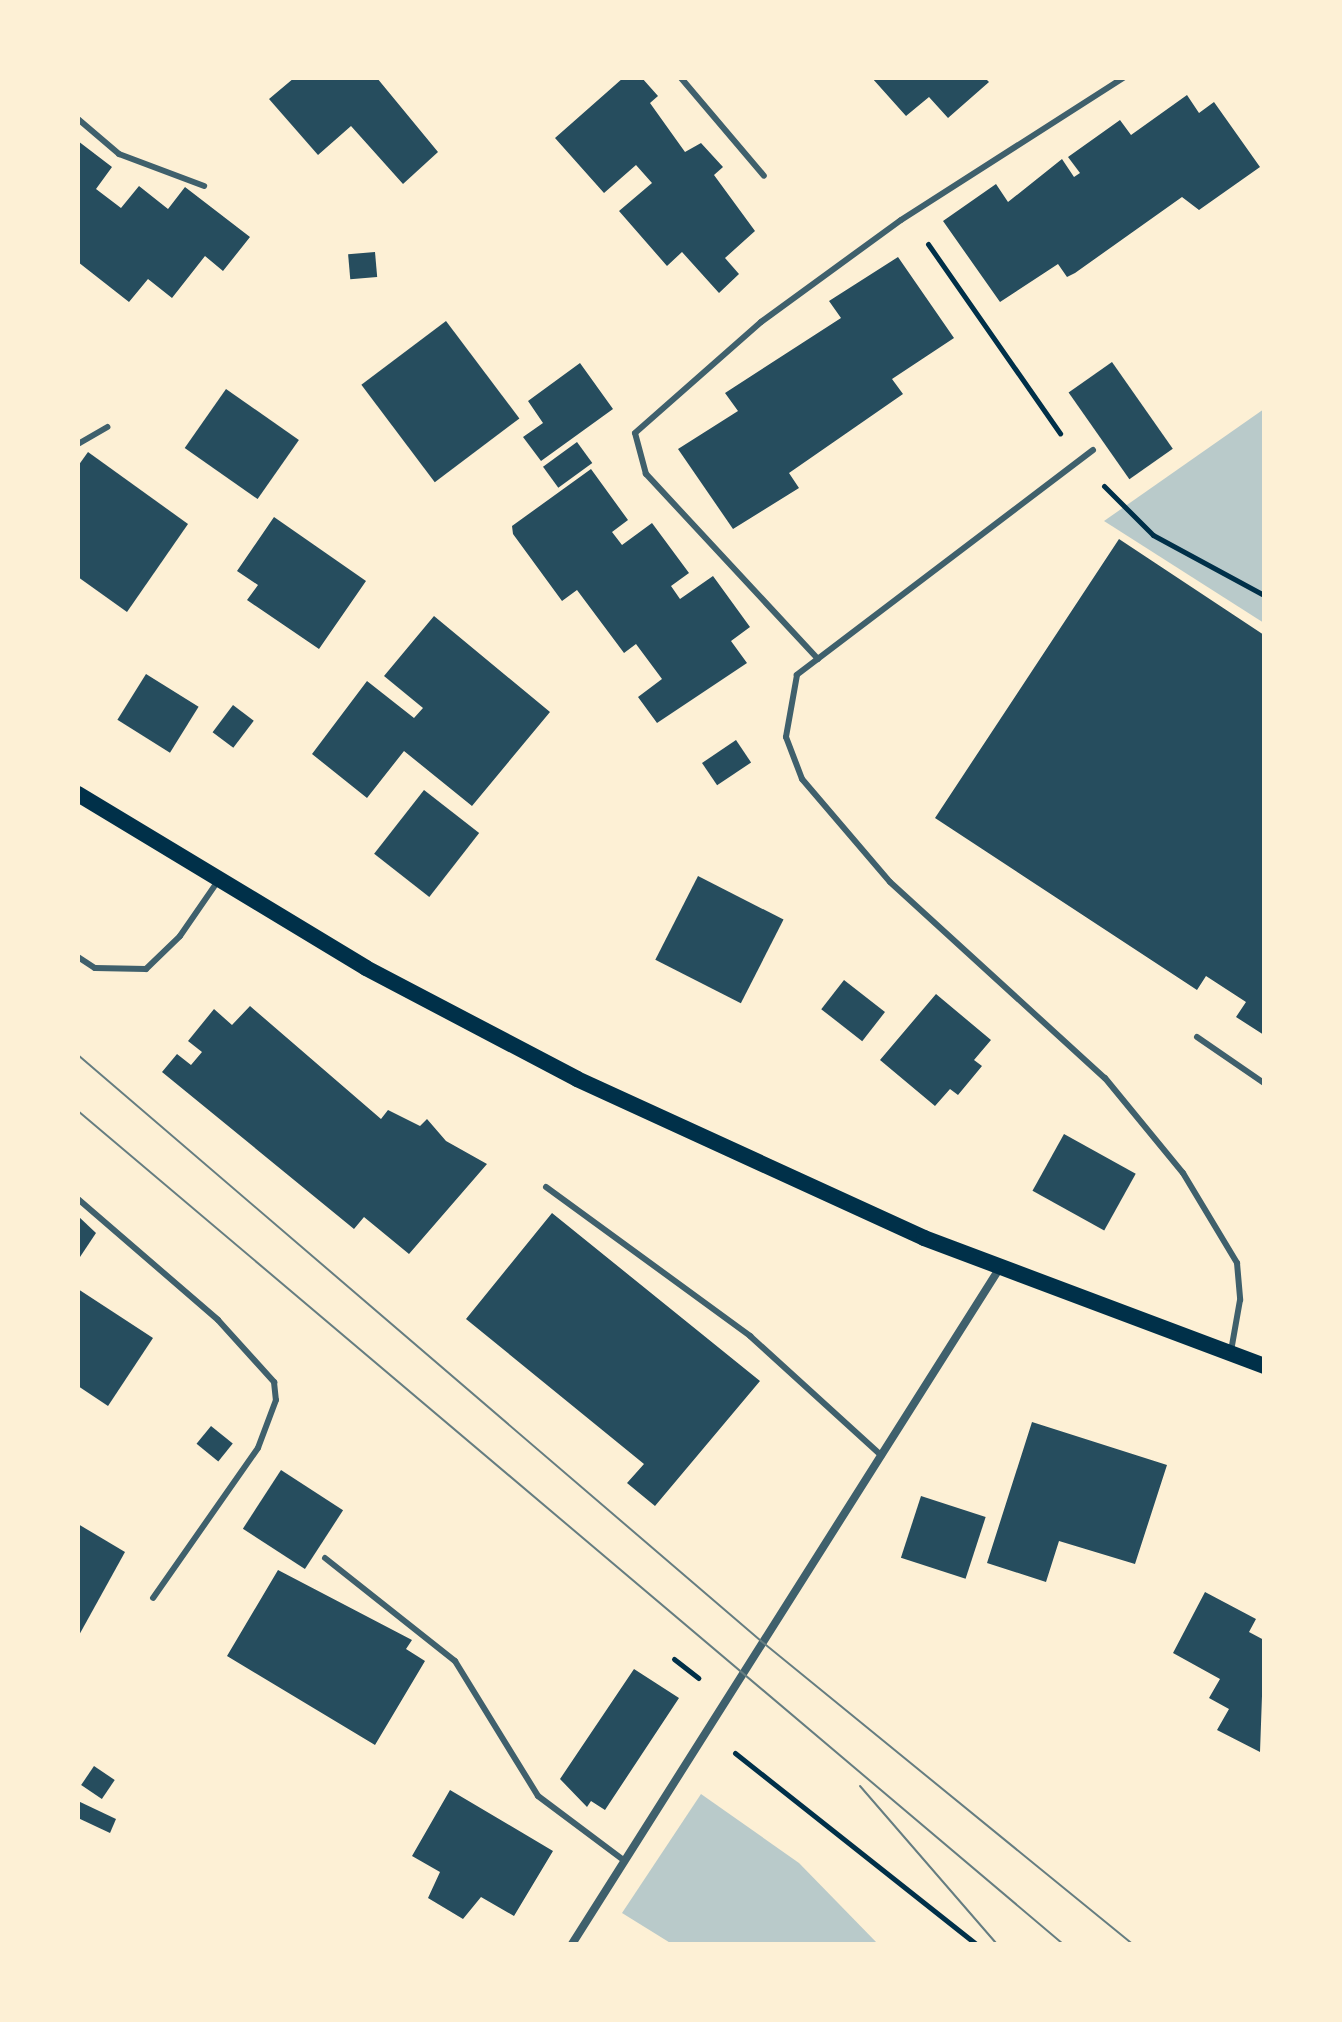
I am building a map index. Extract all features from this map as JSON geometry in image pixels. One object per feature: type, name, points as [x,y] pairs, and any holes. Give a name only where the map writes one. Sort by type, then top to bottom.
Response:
[{"type":"main road","points":[[78,794],[218,881],[563,1072],[999,1269],[1264,1366]]},
{"type":"street","points":[[572,1944],[621,1858],[882,1456],[999,1269]]},
{"type":"lane","points":[[681,78],[764,176]]},
{"type":"lane","points":[[818,659],[646,474],[635,433],[761,322],[908,216],[1123,78]]},
{"type":"lane","points":[[78,119],[119,154],[204,186]]},
{"type":"lane","points":[[78,444],[107,427]]},
{"type":"lane","points":[[1093,450],[797,675],[787,705],[786,737],[802,779],[890,882],[1105,1078],[1183,1173],[1237,1263],[1240,1300],[1230,1354]]},
{"type":"lane","points":[[78,957],[95,968],[146,969],[180,936],[218,881]]},
{"type":"lane","points":[[1197,1037],[1264,1083]]},
{"type":"lane","points":[[546,1187],[750,1336],[882,1456]]},
{"type":"lane","points":[[78,1199],[218,1320],[274,1382],[273,1411],[258,1448],[153,1598]]},
{"type":"lane","points":[[325,1558],[455,1661],[538,1796],[621,1858]]},
{"type":"path","points":[[908,216],[1079,461],[1153,535],[1264,595]]},
{"type":"path","points":[[704,1727],[976,1944]]},
{"type":"shaded area","points":[[1264,409],[1264,623],[1104,521]]},
{"type":"shaded area","points":[[701,1794],[799,1863],[878,1944],[672,1944],[622,1913]]},
{"type":"building","points":[[294,78],[377,78],[438,152],[403,184],[351,126],[318,155],[269,99]]},
{"type":"building","points":[[623,78],[642,78],[658,96],[650,103],[685,152],[701,143],[723,167],[714,175],[755,231],[725,258],[739,274],[719,293],[682,252],[667,266],[619,211],[652,183],[636,165],[604,193],[555,138]]},
{"type":"building","points":[[872,78],[985,78],[989,82],[948,118],[929,97],[906,116]]},
{"type":"building","points":[[1187,95],[1199,113],[1214,102],[1260,167],[1199,210],[1182,197],[1075,273],[1067,277],[1058,264],[1000,302],[943,221],[996,184],[1008,202],[1062,159],[1074,177],[1080,173],[1068,157],[1120,120],[1131,135]]},
{"type":"building","points":[[78,141],[112,167],[96,189],[121,208],[139,186],[168,209],[185,187],[250,237],[223,271],[205,256],[172,298],[148,279],[129,302],[78,262]]},
{"type":"building","points":[[375,252],[377,277],[350,279],[348,254]]},
{"type":"building","points":[[898,257],[954,338],[892,379],[903,394],[789,473],[799,488],[733,529],[678,449],[738,411],[725,393],[841,318],[829,301]]},
{"type":"building","points":[[446,321],[519,418],[435,482],[361,385]]},
{"type":"building","points":[[1112,362],[1173,449],[1129,479],[1069,392]]},
{"type":"building","points":[[580,363],[613,409],[541,461],[523,437],[543,423],[528,401]]},
{"type":"building","points":[[226,389],[299,440],[258,499],[185,448]]},
{"type":"building","points":[[577,442],[592,463],[558,488],[543,467]]},
{"type":"building","points":[[88,452],[188,524],[127,612],[78,577],[78,466]]},
{"type":"building","points":[[591,469],[628,520],[612,532],[622,545],[652,523],[689,573],[671,586],[680,599],[713,576],[750,627],[731,641],[747,663],[657,723],[638,697],[662,679],[636,644],[624,653],[577,590],[562,601],[513,534],[512,526]]},
{"type":"building","points":[[274,517],[366,581],[319,649],[247,600],[258,585],[237,571]]},
{"type":"building","points":[[1119,539],[1264,635],[1264,1035],[1236,1017],[1246,1002],[1206,976],[1197,990],[935,818]]},
{"type":"building","points":[[434,616],[550,712],[472,806],[404,751],[367,798],[312,754],[367,681],[414,718],[423,708],[384,676]]},
{"type":"building","points":[[146,674],[199,707],[170,753],[117,720]]},
{"type":"building","points":[[233,705],[254,721],[233,748],[213,732]]},
{"type":"building","points":[[736,740],[751,762],[717,785],[702,763]]},
{"type":"building","points":[[424,790],[479,833],[429,897],[374,854]]},
{"type":"building","points":[[698,876],[784,920],[741,1003],[655,960]]},
{"type":"building","points":[[844,980],[885,1012],[862,1041],[821,1009]]},
{"type":"building","points":[[936,994],[991,1040],[974,1060],[982,1066],[958,1095],[950,1089],[935,1106],[880,1060]]},
{"type":"building","points":[[250,1006],[381,1119],[388,1110],[420,1126],[427,1119],[446,1141],[487,1164],[409,1254],[364,1217],[354,1229],[162,1072],[177,1054],[191,1065],[202,1052],[188,1041],[214,1009],[232,1025]]},
{"type":"building","points":[[1064,1134],[1136,1174],[1104,1231],[1032,1191]]},
{"type":"building","points":[[552,1213],[760,1381],[655,1506],[627,1483],[644,1464],[466,1319]]},
{"type":"building","points":[[78,1216],[96,1233],[78,1260]]},
{"type":"building","points":[[78,1289],[153,1338],[108,1406],[78,1386]]},
{"type":"building","points":[[1032,1422],[1167,1465],[1135,1564],[1059,1541],[1046,1582],[987,1563]]},
{"type":"building","points":[[211,1426],[233,1444],[218,1461],[197,1444]]},
{"type":"building","points":[[281,1470],[343,1510],[305,1569],[243,1529]]},
{"type":"building","points":[[921,1496],[986,1517],[966,1579],[901,1558]]},
{"type":"building","points":[[78,1524],[125,1552],[78,1637]]},
{"type":"building","points":[[278,1570],[412,1640],[406,1649],[425,1661],[375,1745],[227,1656]]},
{"type":"building","points":[[1205,1592],[1256,1619],[1249,1632],[1264,1640],[1260,1752],[1217,1730],[1229,1709],[1209,1698],[1220,1679],[1173,1653]]},
{"type":"building","points":[[634,1669],[679,1698],[605,1810],[591,1801],[587,1807],[560,1779]]},
{"type":"building","points":[[94,1766],[115,1780],[102,1799],[81,1785]]},
{"type":"building","points":[[450,1790],[553,1851],[514,1916],[481,1897],[463,1919],[428,1898],[440,1872],[412,1856]]},
{"type":"building","points":[[78,1801],[116,1819],[110,1833],[78,1818]]},
{"type":"tram line","points":[[78,1055],[761,1641],[1132,1944]]},
{"type":"tram line","points":[[78,1111],[1063,1944]]},
{"type":"tram line","points":[[860,1786],[997,1944]]}]
